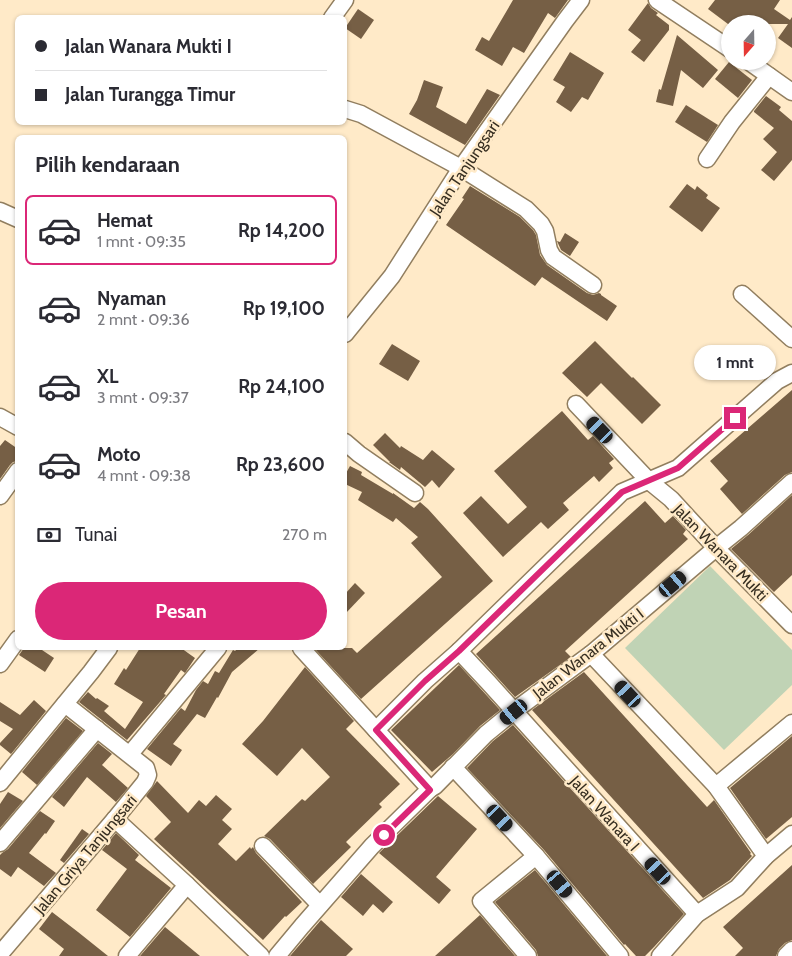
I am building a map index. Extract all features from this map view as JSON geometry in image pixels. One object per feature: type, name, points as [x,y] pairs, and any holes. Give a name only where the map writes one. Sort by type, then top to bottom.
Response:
[{"type":"street","points":[[334,15],[345,0]]},
{"type":"street","name":"Jalan Tanjungsari","points":[[347,332],[392,276],[461,168],[581,0]]},
{"type":"street","points":[[657,0],[721,43]]},
{"type":"street","points":[[761,70],[792,92]]},
{"type":"street","points":[[707,159],[723,133],[769,76]]},
{"type":"street","points":[[347,109],[361,114],[461,168],[526,209],[541,224],[545,231],[549,250],[553,257],[593,285]]},
{"type":"street","points":[[0,211],[15,218]]},
{"type":"street","points":[[742,294],[792,338]]},
{"type":"street","points":[[376,730],[622,492],[678,468],[777,381],[792,373]]},
{"type":"street","name":"Jalan Wanara Mukti","points":[[576,404],[649,481],[671,499],[716,548],[789,615]]},
{"type":"street","points":[[0,417],[15,425]]},
{"type":"street","points":[[347,444],[415,493]]},
{"type":"street","points":[[0,496],[15,475]]},
{"type":"street","name":"Jalan Wanara Mukti I","points":[[277,956],[372,846],[486,734],[591,654],[741,528],[792,482]]},
{"type":"street","points":[[0,664],[15,644]]},
{"type":"street","points":[[0,783],[108,650]]},
{"type":"street","points":[[127,752],[211,650]]},
{"type":"street","points":[[303,650],[430,790]]},
{"type":"street","name":"Jalan Wanara I","points":[[459,651],[697,914]]},
{"type":"street","points":[[591,654],[716,786],[766,856]]},
{"type":"street","name":"Jalan Griya Tanjungsari","points":[[0,954],[115,819],[145,782],[148,775],[146,768],[65,704]]},
{"type":"street","points":[[716,786],[792,722]]},
{"type":"street","points":[[0,843],[97,729]]},
{"type":"street","points":[[453,767],[536,856],[620,956]]},
{"type":"street","points":[[115,819],[261,956]]},
{"type":"street","points":[[660,956],[697,914],[737,888],[766,856],[792,834]]},
{"type":"street","points":[[263,846],[320,905]]},
{"type":"street","points":[[528,956],[481,901],[536,856]]},
{"type":"street","points":[[127,956],[187,885]]},
{"type":"street","points":[[786,956],[792,950]]},
{"type":"green space","points":[[710,566],[792,650],[792,685],[724,750],[625,648]]},
{"type":"building","points":[[513,0],[568,0],[555,18],[548,13],[524,53],[513,47],[502,66],[475,50],[482,37],[489,41]]},
{"type":"building","points":[[715,0],[780,0],[774,9],[790,20],[792,17],[792,48],[778,38],[788,24],[776,24],[776,15],[721,15],[721,19],[708,9]]},
{"type":"building","points":[[648,3],[658,13],[656,15],[669,25],[669,30],[644,62],[631,52],[641,40],[628,30]]},
{"type":"building","points":[[358,9],[374,20],[361,39],[347,29],[347,25]]},
{"type":"building","points":[[677,35],[718,70],[703,88],[681,70],[673,106],[656,102]]},
{"type":"building","points":[[570,52],[604,73],[588,100],[582,97],[571,112],[556,102],[565,87],[553,80]]},
{"type":"building","points":[[722,70],[739,70],[752,80],[738,98],[715,79]]},
{"type":"building","points":[[424,80],[443,87],[436,107],[466,124],[487,89],[500,95],[465,145],[409,114],[417,100]]},
{"type":"building","points":[[766,96],[781,107],[779,110],[792,121],[792,160],[774,181],[761,170],[777,152],[763,139],[774,128],[754,112]]},
{"type":"building","points":[[686,105],[718,125],[707,142],[675,122]]},
{"type":"building","points":[[687,184],[695,190],[697,186],[708,195],[706,198],[720,208],[702,232],[669,207]]},
{"type":"building","points":[[470,186],[520,217],[533,230],[536,235],[540,255],[547,265],[587,293],[593,295],[599,293],[617,306],[607,321],[542,277],[535,286],[446,225],[464,199],[462,198]]},
{"type":"building","points":[[565,233],[579,242],[570,256],[561,250],[557,241],[560,242]]},
{"type":"building","points":[[595,341],[661,405],[642,424],[601,383],[587,397],[562,373]]},
{"type":"building","points":[[392,344],[420,361],[408,381],[379,364]]},
{"type":"building","points":[[792,390],[792,472],[785,475],[742,514],[720,489],[728,481],[710,461]]},
{"type":"building","points":[[562,411],[588,440],[593,436],[614,459],[609,463],[613,468],[599,482],[594,476],[563,503],[569,510],[548,529],[541,522],[503,557],[463,513],[481,496],[508,524],[527,507],[494,471]]},
{"type":"building","points":[[385,433],[400,448],[401,446],[423,460],[432,450],[455,469],[439,488],[432,480],[425,487],[401,467],[400,470],[389,462],[373,445]]},
{"type":"building","points":[[5,440],[15,447],[15,462],[10,465],[0,479],[0,446]]},
{"type":"building","points":[[350,466],[362,472],[361,475],[393,493],[414,508],[420,502],[493,581],[361,699],[316,650],[347,650],[347,648],[352,648],[357,653],[442,577],[411,543],[418,537],[396,518],[393,522],[358,500],[362,492],[347,485],[347,471]]},
{"type":"building","points":[[792,495],[792,575],[774,592],[731,549]]},
{"type":"building","points":[[645,501],[665,523],[673,516],[686,530],[683,534],[688,539],[565,651],[571,657],[515,697],[476,654]]},
{"type":"building","points":[[355,583],[365,593],[347,612],[347,592]]},
{"type":"building","points":[[23,650],[42,650],[54,658],[45,672],[19,655]]},
{"type":"building","points":[[139,650],[184,650],[195,658],[185,673],[181,670],[164,694],[166,695],[127,740],[79,702],[88,692],[109,706],[104,711],[125,729],[143,702],[114,684],[124,668],[126,670]]},
{"type":"building","points":[[233,650],[258,650],[232,672],[205,718],[197,714],[173,744],[182,750],[171,766],[147,749],[181,708],[185,711],[203,681],[208,684],[215,671],[219,673]]},
{"type":"building","points":[[459,665],[500,710],[480,726],[453,754],[432,772],[391,730]]},
{"type":"building","points":[[305,667],[354,721],[346,729],[400,784],[379,804],[382,807],[346,842],[351,847],[313,884],[270,839],[264,836],[302,799],[305,801],[330,777],[302,748],[277,776],[242,744],[263,721]]},
{"type":"building","points":[[584,672],[707,807],[714,800],[751,853],[752,856],[730,880],[703,898],[532,710]]},
{"type":"building","points":[[34,700],[46,711],[11,754],[0,745],[13,729],[0,721],[0,702],[20,715]]},
{"type":"building","points":[[66,718],[83,731],[37,785],[22,772]]},
{"type":"building","points":[[513,725],[684,914],[645,956],[636,956],[624,945],[544,850],[467,768],[493,741]]},
{"type":"building","points":[[792,736],[792,817],[766,839],[730,788]]},
{"type":"building","points":[[98,743],[112,754],[102,765],[128,788],[116,802],[87,777],[64,807],[52,797]]},
{"type":"building","points":[[157,781],[188,813],[199,800],[206,806],[216,795],[232,809],[222,820],[232,829],[218,844],[236,861],[250,847],[251,849],[253,847],[256,853],[302,902],[285,916],[263,940],[154,839],[171,822],[146,796]]},
{"type":"building","points":[[8,792],[23,801],[0,828],[0,804]]},
{"type":"building","points":[[438,796],[477,829],[436,877],[451,890],[439,904],[379,853]]},
{"type":"building","points":[[40,811],[55,821],[29,853],[56,873],[44,886],[18,867],[11,877],[0,869],[0,855],[8,849]]},
{"type":"building","points":[[82,829],[89,834],[64,863],[60,860]]},
{"type":"building","points":[[116,833],[139,855],[135,860],[171,888],[130,937],[96,910],[127,869],[102,850]]},
{"type":"building","points":[[792,865],[792,940],[785,943],[779,949],[776,956],[735,956],[743,948],[723,927]]},
{"type":"building","points":[[535,870],[607,956],[538,956],[536,950],[495,902]]},
{"type":"building","points":[[361,874],[393,902],[383,913],[373,904],[363,916],[341,897]]},
{"type":"building","points":[[52,912],[108,956],[59,956],[64,949],[39,929]]},
{"type":"building","points":[[480,915],[515,956],[435,956],[457,936]]},
{"type":"building","points":[[321,920],[353,949],[346,956],[290,956]]},
{"type":"building","points":[[165,927],[200,956],[140,956]]},
{"type":"route","points":[[384,835],[430,790],[376,730],[622,492],[678,468],[735,418]]}]
